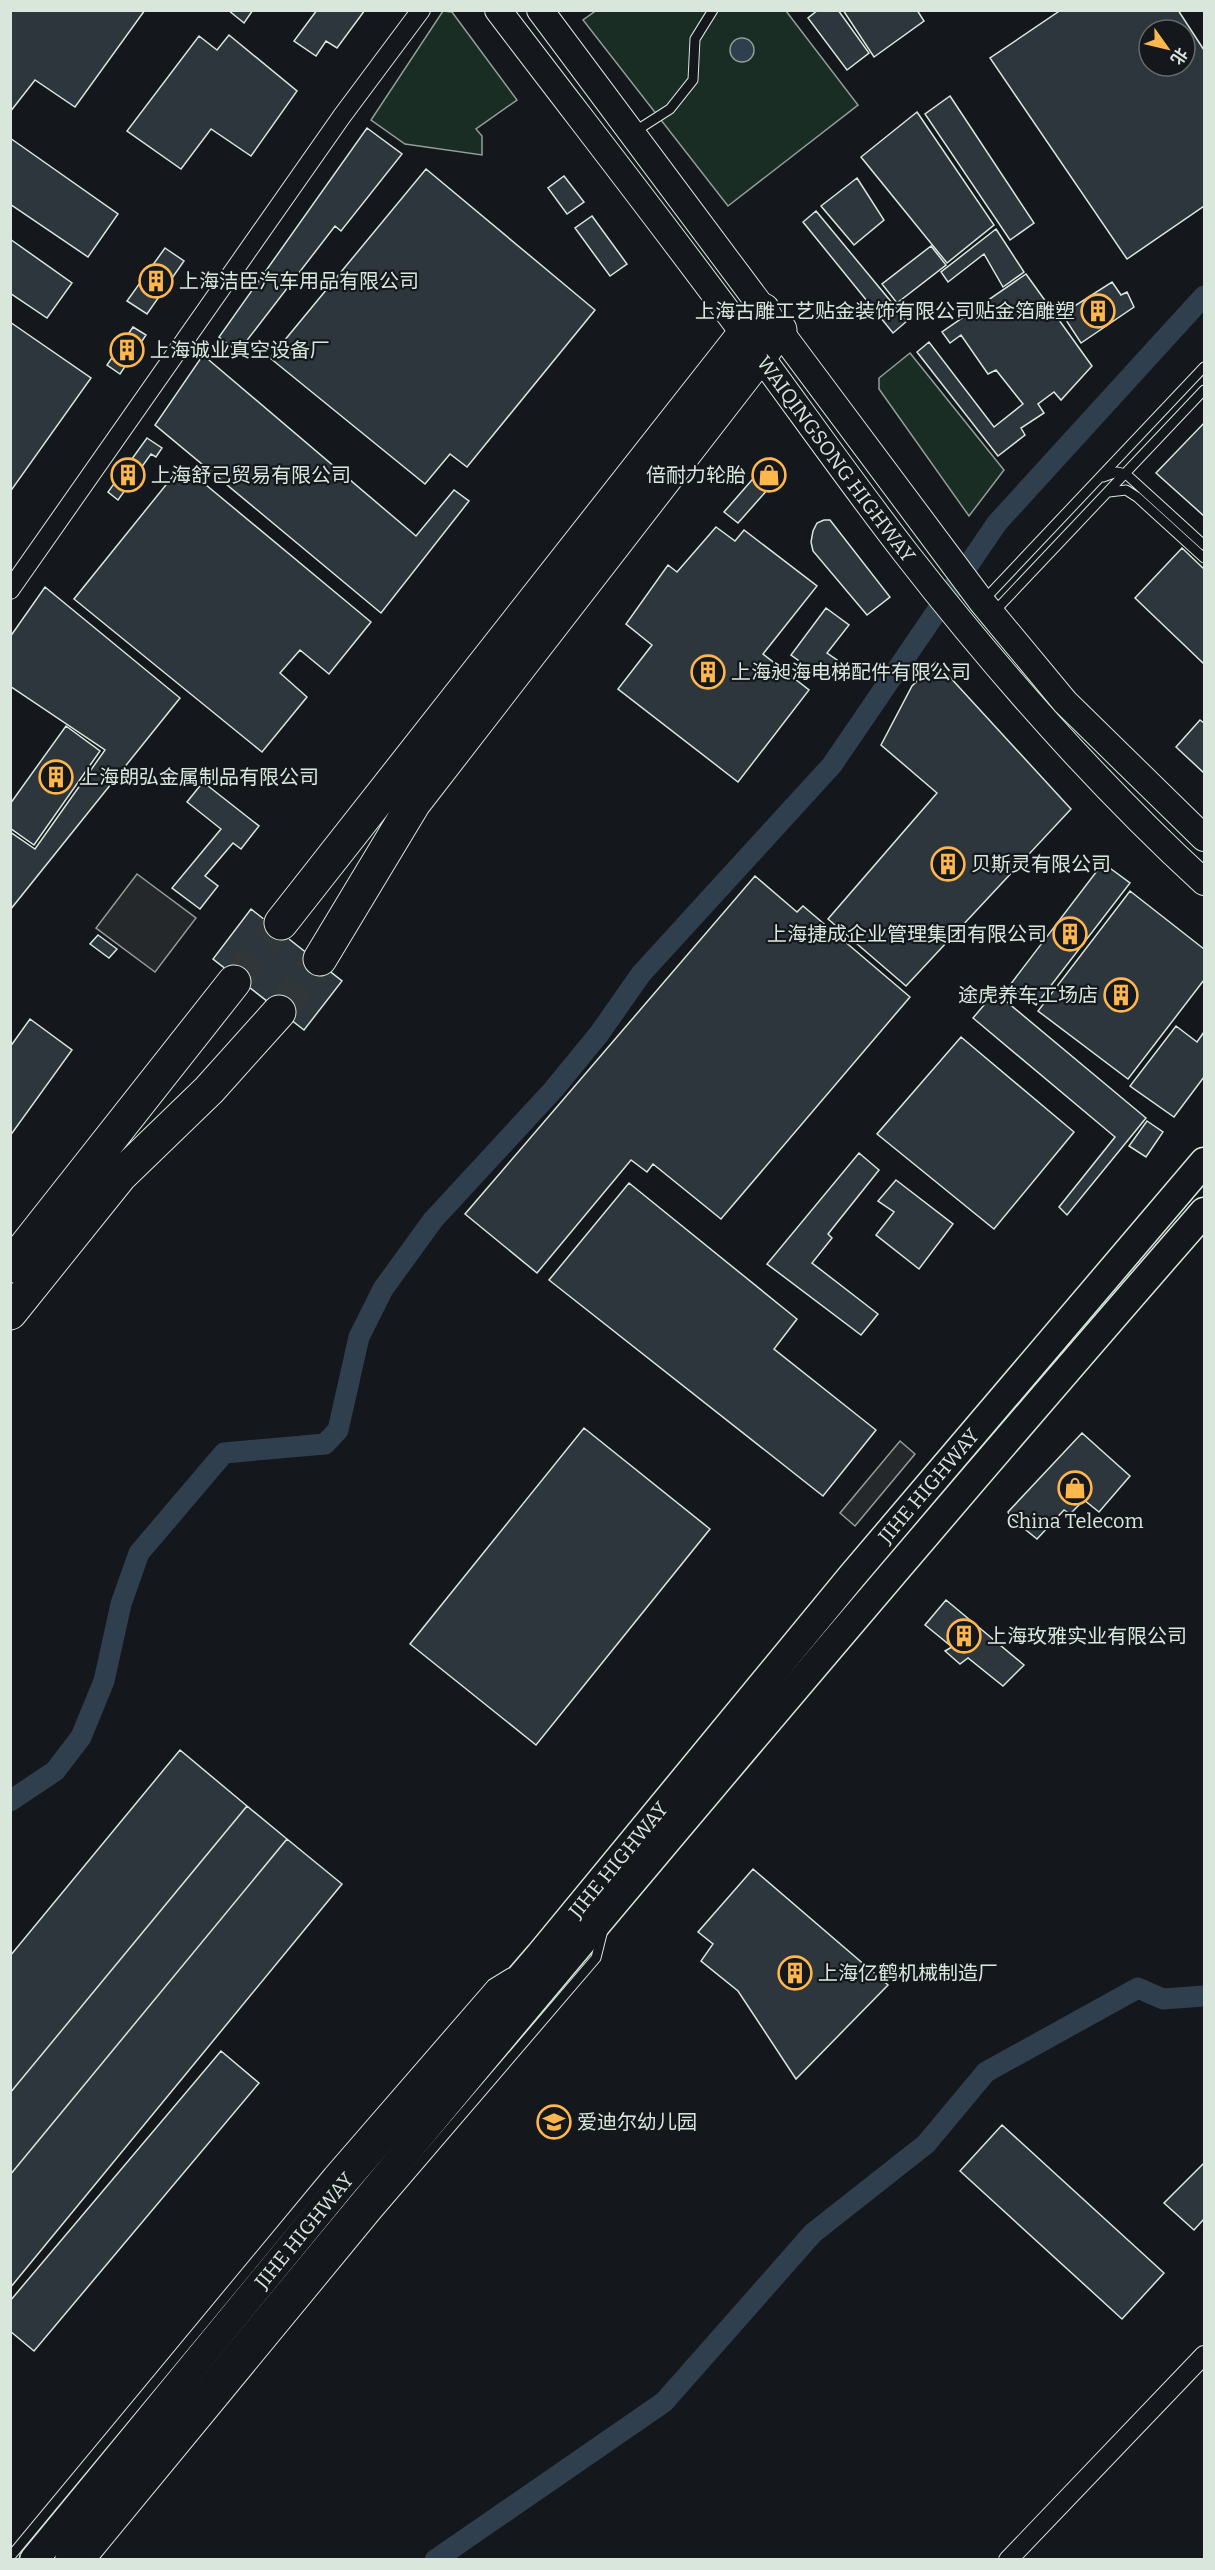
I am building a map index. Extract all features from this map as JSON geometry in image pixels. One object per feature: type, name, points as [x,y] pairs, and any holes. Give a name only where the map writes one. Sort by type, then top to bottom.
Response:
[{"type":"highway","points":[[281,922],[762,332]]},
{"type":"highway","points":[[320,959],[414,803],[762,332]]},
{"type":"highway","points":[[10,1266],[234,982]]},
{"type":"highway","points":[[10,1313],[120,1176],[209,1090],[279,1012]]},
{"type":"main road","name":"WAIQINGSONG HIGHWAY","points":[[498,10],[925,528],[983,603],[1065,702],[1204,838]]},
{"type":"main road","name":"WAIQINGSONG HIGHWAY","points":[[540,10],[632,134],[904,551],[954,614],[1092,772],[1141,824],[1204,882]]},
{"type":"main road","name":"JIHE HIGHWAY","points":[[69,2559],[540,1955],[852,1576],[1204,1162]]},
{"type":"main road","name":"JIHE HIGHWAY","points":[[34,2559],[353,2193],[608,1913],[880,1587],[1204,1212]]},
{"type":"street","points":[[10,590],[342,116],[421,10]]},
{"type":"street","points":[[1008,2559],[1204,2355]]},
{"type":"lane","points":[[632,134],[670,109],[693,80],[695,39],[713,10]]},
{"type":"lane","points":[[983,603],[1204,367]]},
{"type":"lane","points":[[983,603],[1109,492],[1204,390]]},
{"type":"lane","points":[[1100,478],[1117,472],[1126,474],[1204,545]]},
{"type":"lane","points":[[1109,492],[1126,490],[1137,496],[1204,558]]},
{"type":"lane","points":[[10,2557],[353,2193]]},
{"type":"lane","points":[[92,2559],[353,2193]]},
{"type":"green space","points":[[597,10],[786,11],[858,105],[728,206],[583,20]]},
{"type":"green space","points":[[443,11],[452,12],[517,100],[476,129],[482,136],[482,155],[405,144],[371,120]]},
{"type":"green space","points":[[910,353],[1004,470],[969,516],[879,389],[879,378]]},
{"type":"shaded area","points":[[137,874],[196,918],[155,972],[96,928]]},
{"type":"shaded area","points":[[900,1441],[915,1454],[855,1526],[840,1513]]},
{"type":"water","points":[[742,38],[751,41],[754,50],[751,59],[742,62],[733,59],[730,50],[733,41]]},
{"type":"building","points":[[10,10],[145,10],[75,107],[35,80],[10,112]]},
{"type":"building","points":[[228,10],[253,10],[244,23]]},
{"type":"building","points":[[317,10],[365,10],[337,48],[326,41],[316,56],[294,41]]},
{"type":"building","points":[[818,10],[838,10],[869,53],[847,70],[808,18]]},
{"type":"building","points":[[843,10],[917,10],[924,21],[874,57]]},
{"type":"building","points":[[1061,10],[1178,10],[1183,18],[1137,18],[1137,78],[1197,78],[1197,39],[1204,50],[1204,206],[1127,259],[990,58]]},
{"type":"building","points":[[229,35],[297,91],[251,156],[211,129],[181,169],[127,131],[199,36],[217,50]]},
{"type":"building","points":[[950,96],[1034,223],[1010,240],[925,114]]},
{"type":"building","points":[[917,112],[994,225],[947,263],[861,157]]},
{"type":"building","points":[[367,128],[402,154],[341,231],[335,226],[238,352],[219,337]]},
{"type":"building","points":[[10,138],[118,214],[88,257],[10,204]]},
{"type":"building","points":[[426,169],[595,310],[467,467],[450,454],[425,484],[270,358]]},
{"type":"building","points":[[564,176],[584,202],[567,214],[548,188]]},
{"type":"building","points":[[857,178],[884,220],[854,245],[821,206]]},
{"type":"building","points":[[816,211],[907,321],[893,333],[803,222]]},
{"type":"building","points":[[592,216],[627,264],[610,276],[575,228]]},
{"type":"building","points":[[996,229],[1024,272],[1003,287],[984,254],[948,282],[941,272]]},
{"type":"building","points":[[10,239],[72,283],[47,318],[10,293]]},
{"type":"building","points":[[931,246],[946,265],[897,303],[882,284]]},
{"type":"building","name":"上海洁臣汽车用品有限公司","points":[[165,248],[184,261],[147,314],[127,301]]},
{"type":"building","points":[[1026,274],[1092,366],[1061,400],[1054,392],[1038,404],[1044,413],[1021,428],[1025,435],[998,456],[917,352],[929,342],[994,427],[1023,404],[996,370],[988,374],[961,335],[950,343],[942,332]]},
{"type":"building","name":"上海古雕工艺贴金装饰有限公司贴金箔雕塑","points":[[1112,282],[1121,295],[1127,292],[1134,307],[1081,343],[1062,314]]},
{"type":"building","points":[[10,322],[91,378],[10,492]]},
{"type":"building","name":"上海诚业真空设备厂","points":[[133,327],[146,335],[120,374],[107,365]]},
{"type":"building","points":[[203,355],[416,536],[454,490],[469,501],[381,613],[155,425]]},
{"type":"building","points":[[1204,423],[1204,516],[1156,473]]},
{"type":"building","name":"上海舒己贸易有限公司","points":[[147,438],[162,448],[156,457],[151,454],[118,500],[108,492]]},
{"type":"building","points":[[771,458],[785,470],[738,523],[724,512]]},
{"type":"building","points":[[182,465],[371,622],[329,674],[300,650],[280,673],[307,697],[262,752],[74,599]]},
{"type":"building","points":[[830,520],[890,597],[867,615],[813,551],[811,542],[813,531],[817,523]]},
{"type":"building","name":"上海昶海电梯配件有限公司","points":[[716,527],[735,541],[744,530],[817,586],[763,654],[809,690],[738,782],[618,689],[652,645],[626,624],[668,565],[677,572]]},
{"type":"building","points":[[1182,548],[1204,569],[1204,664],[1135,598]]},
{"type":"building","points":[[45,587],[180,698],[10,910],[10,832],[35,849],[105,750],[10,686],[10,637]]},
{"type":"building","points":[[826,608],[849,625],[827,653],[837,660],[823,678],[791,655]]},
{"type":"building","name":"贝斯灵有限公司","points":[[936,662],[1071,809],[906,986],[828,919],[937,793],[881,745],[912,686]]},
{"type":"building","points":[[1200,720],[1204,723],[1204,773],[1176,747]]},
{"type":"building","name":"上海朗弘金属制品有限公司","points":[[66,726],[100,751],[34,845],[10,828],[10,804]]},
{"type":"building","points":[[203,782],[259,826],[241,849],[233,843],[205,876],[218,886],[200,909],[172,888],[221,829],[187,802]]},
{"type":"building","name":"上海捷成企业管理集团有限公司","points":[[1103,863],[1130,883],[1036,1005],[1010,985]]},
{"type":"building","points":[[755,876],[797,912],[803,906],[910,997],[721,1219],[653,1164],[647,1172],[631,1160],[537,1273],[465,1214]]},
{"type":"building","name":"途虎养车工场店","points":[[1130,891],[1204,949],[1204,980],[1128,1079],[1038,1011]]},
{"type":"building","points":[[251,909],[342,981],[304,1030],[213,959]]},
{"type":"building","points":[[98,935],[117,949],[109,958],[90,944]]},
{"type":"building","points":[[995,992],[1146,1118],[1067,1215],[1059,1207],[1115,1137],[973,1018]]},
{"type":"building","points":[[30,1019],[72,1050],[10,1136],[10,1047]]},
{"type":"building","points":[[1176,1026],[1197,1042],[1204,1032],[1204,1077],[1174,1117],[1130,1086]]},
{"type":"building","points":[[961,1037],[1074,1132],[994,1229],[877,1134]]},
{"type":"building","points":[[1147,1121],[1163,1132],[1146,1157],[1129,1146]]},
{"type":"building","points":[[859,1153],[879,1170],[828,1234],[832,1238],[812,1263],[878,1314],[861,1335],[767,1264]]},
{"type":"building","points":[[896,1180],[953,1224],[919,1269],[876,1235],[894,1212],[878,1201]]},
{"type":"building","points":[[629,1183],[797,1319],[774,1349],[876,1430],[823,1496],[549,1280]]},
{"type":"building","points":[[584,1428],[710,1529],[536,1745],[410,1644]]},
{"type":"building","name":"China Telecom","points":[[1082,1433],[1130,1476],[1099,1512],[1084,1500],[1070,1514],[1064,1510],[1037,1539],[1010,1517],[1008,1512]]},
{"type":"building","name":"上海玫雅实业有限公司","points":[[946,1600],[1024,1665],[1003,1686],[968,1658],[960,1664],[945,1651],[952,1647],[925,1625]]},
{"type":"building","points":[[180,1750],[247,1806],[10,2093],[10,1956]]},
{"type":"building","points":[[247,1806],[287,1839],[10,2175],[10,2093]]},
{"type":"building","points":[[287,1839],[342,1884],[10,2288],[10,2175]]},
{"type":"building","name":"上海亿鹤机械制造厂","points":[[753,1869],[888,1985],[796,2079],[738,1991],[701,1961],[713,1944],[698,1932]]},
{"type":"building","points":[[221,2051],[259,2083],[34,2351],[10,2331],[10,2301]]},
{"type":"building","points":[[1002,2125],[1164,2273],[1122,2319],[960,2171]]},
{"type":"building","points":[[1204,2163],[1204,2219],[1194,2230],[1164,2203]]},
{"type":"waterway","points":[[10,1801],[55,1771],[81,1737],[104,1681],[121,1604],[139,1553],[224,1453],[325,1444],[338,1430],[359,1337],[383,1289],[433,1220],[554,1089],[599,1034],[641,974],[832,765],[997,523],[1204,296]]},
{"type":"waterway","points":[[435,2560],[664,2402],[813,2233],[926,2144],[986,2072],[1138,1988],[1163,1999],[1204,1996]]},
{"type":"tunnel","points":[[234,982],[281,923]]},
{"type":"tunnel","points":[[279,1012],[320,959]]},
{"type":"place","name":"上海洁臣汽车用品有限公司","points":[[156,281]]},
{"type":"place","name":"上海古雕工艺贴金装饰有限公司贴金箔雕塑","points":[[1098,311]]},
{"type":"place","name":"上海诚业真空设备厂","points":[[127,350]]},
{"type":"place","name":"上海舒己贸易有限公司","points":[[128,475]]},
{"type":"place","name":"倍耐力轮胎","points":[[769,475]]},
{"type":"place","name":"上海昶海电梯配件有限公司","points":[[708,672]]},
{"type":"place","name":"上海朗弘金属制品有限公司","points":[[56,777]]},
{"type":"place","name":"贝斯灵有限公司","points":[[948,864]]},
{"type":"place","name":"上海捷成企业管理集团有限公司","points":[[1070,934]]},
{"type":"place","name":"途虎养车工场店","points":[[1121,995]]},
{"type":"place","name":"China Telecom","points":[[1075,1488]]},
{"type":"place","name":"上海玫雅实业有限公司","points":[[964,1636]]},
{"type":"place","name":"上海亿鹤机械制造厂","points":[[795,1973]]},
{"type":"place","name":"爱迪尔幼儿园","points":[[554,2122]]}]
